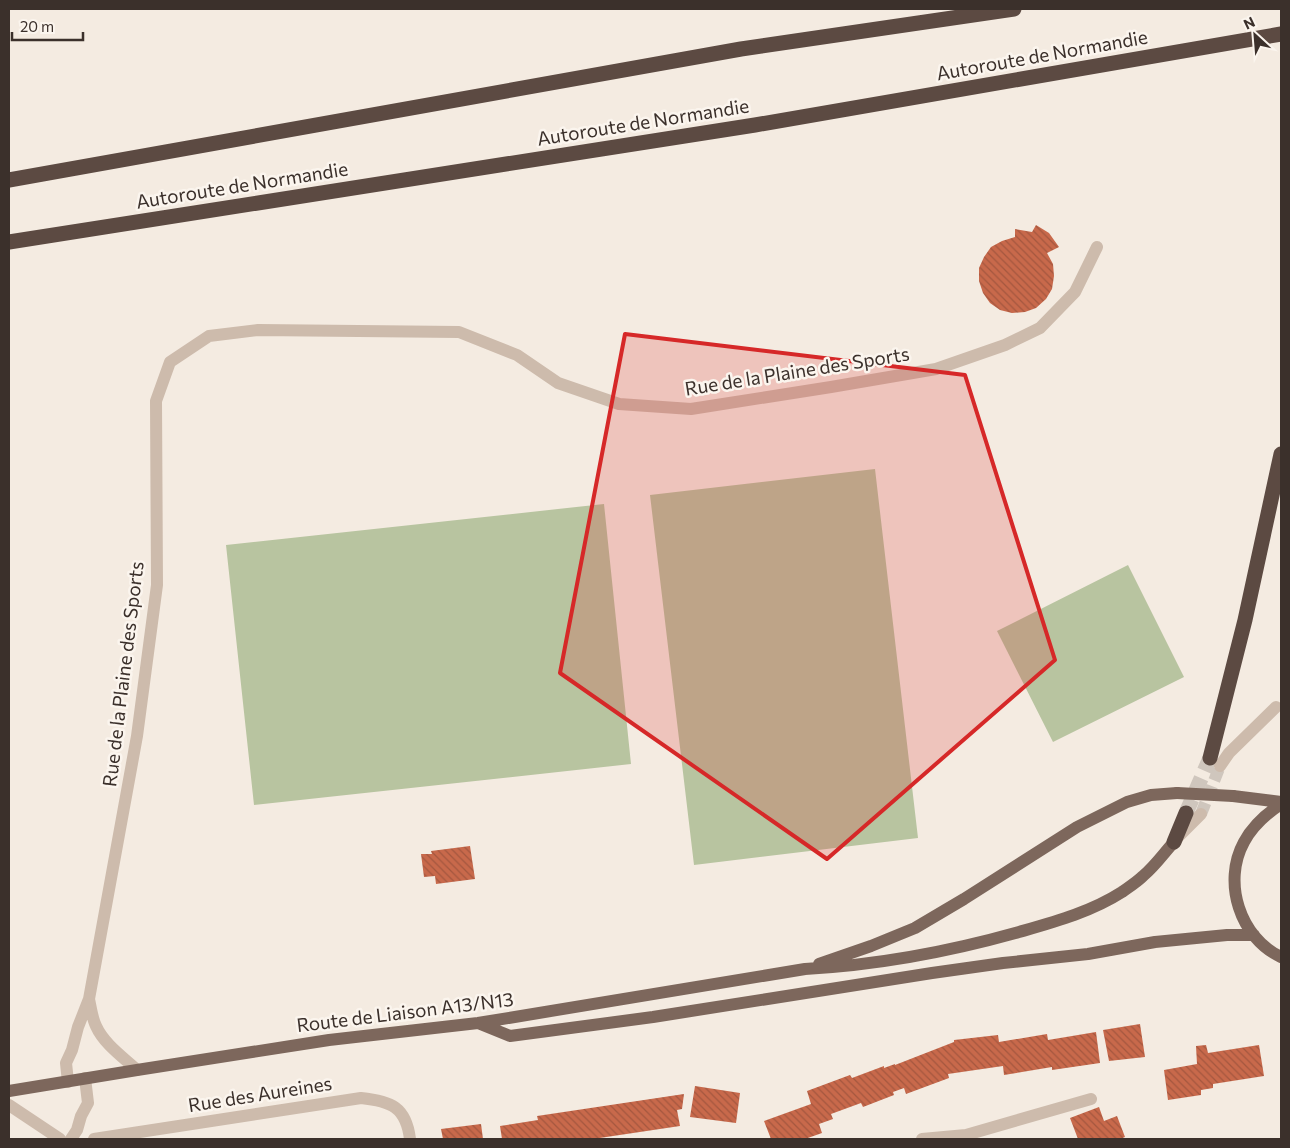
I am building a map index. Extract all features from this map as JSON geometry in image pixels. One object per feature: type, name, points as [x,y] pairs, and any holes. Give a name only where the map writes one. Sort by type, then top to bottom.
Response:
[{"type":"highway","points":[[9,180],[741,49],[1014,9]]},
{"type":"highway","name":"Autoroute de Normandie","points":[[9,242],[755,125],[1281,34]]},
{"type":"highway","points":[[1215,762],[1281,454]]},
{"type":"highway","points":[[1174,842],[1194,814]]},
{"type":"main road","points":[[805,969],[915,928],[1077,827],[1127,802],[1151,795],[1176,793],[1233,796],[1281,803]]},
{"type":"main road","points":[[1281,803],[1254,826],[1243,843],[1237,861],[1235,881],[1237,900],[1243,919],[1264,946],[1281,957]]},
{"type":"main road","points":[[805,969],[894,961],[997,938],[1072,916],[1090,909],[1123,891],[1144,875],[1174,842]]},
{"type":"main road","points":[[478,1023],[510,1036],[653,1018],[976,966],[1088,954],[1156,942],[1227,935],[1254,935]]},
{"type":"main road","name":"Route de Liaison A13/N13","points":[[9,1091],[329,1040],[478,1023],[805,969]]},
{"type":"street","name":"Rue de la Plaine des Sports","points":[[137,1070],[101,1034],[96,1026],[89,999],[137,736],[157,585],[156,401],[170,362],[210,336],[258,330],[459,332],[517,355],[558,383],[619,404],[691,410],[936,369],[1005,346],[1040,328],[1075,292],[1097,248]]},
{"type":"street","points":[[1215,762],[1229,753],[1276,707]]},
{"type":"street","points":[[68,1082],[66,1063],[89,999]]},
{"type":"street","points":[[71,1139],[77,1130],[81,1116],[88,1103],[85,1078]]},
{"type":"street","name":"Rue des Aureines","points":[[94,1139],[361,1098],[377,1099],[389,1103],[400,1110],[406,1121],[410,1139]]},
{"type":"street","points":[[922,1139],[966,1137],[1091,1099]]},
{"type":"street","points":[[9,1105],[60,1139]]},
{"type":"highlighted area","points":[[625,334],[965,375],[1055,660],[827,859],[560,673]]},
{"type":"green space","points":[[875,469],[918,838],[694,865],[650,495]]},
{"type":"green space","points":[[604,504],[631,764],[254,805],[226,545]]},
{"type":"green space","points":[[1128,565],[1184,677],[1053,742],[997,631]]},
{"type":"building","points":[[1036,225],[1049,233],[1059,247],[1047,253],[1053,264],[1052,289],[1046,299],[1036,308],[1025,312],[1012,313],[1000,310],[990,303],[983,293],[979,281],[979,268],[991,247],[1015,237],[1015,229],[1032,232]]},
{"type":"building","points":[[470,846],[475,879],[436,884],[435,876],[424,877],[421,854],[432,854],[431,851]]},
{"type":"building","points":[[1140,1024],[1145,1057],[1109,1061],[1103,1030]]},
{"type":"building","points":[[1096,1032],[1100,1063],[1052,1070],[1052,1067],[1004,1075],[1003,1066],[948,1074],[949,1078],[906,1094],[904,1088],[893,1092],[894,1095],[863,1107],[861,1103],[831,1114],[833,1119],[819,1124],[822,1133],[805,1139],[771,1139],[764,1121],[811,1104],[807,1091],[850,1075],[852,1078],[884,1066],[884,1068],[895,1065],[954,1042],[954,1040],[998,1035],[999,1042],[1047,1034],[1048,1040]]},
{"type":"building","points":[[1206,1045],[1208,1053],[1259,1045],[1264,1076],[1213,1084],[1213,1088],[1201,1090],[1201,1095],[1168,1100],[1164,1070],[1197,1064],[1196,1046]]},
{"type":"building","points":[[695,1086],[740,1093],[736,1123],[690,1117]]},
{"type":"building","points":[[684,1094],[682,1109],[677,1110],[680,1126],[593,1139],[502,1139],[500,1126],[538,1120],[537,1116]]},
{"type":"building","points":[[1099,1107],[1104,1121],[1117,1116],[1125,1137],[1120,1139],[1078,1139],[1070,1118]]},
{"type":"building","points":[[481,1124],[483,1139],[443,1139],[441,1129]]},
{"type":"tunnel","points":[[1186,813],[1210,758]]},
{"type":"tunnel","points":[[1201,814],[1220,766]]}]
